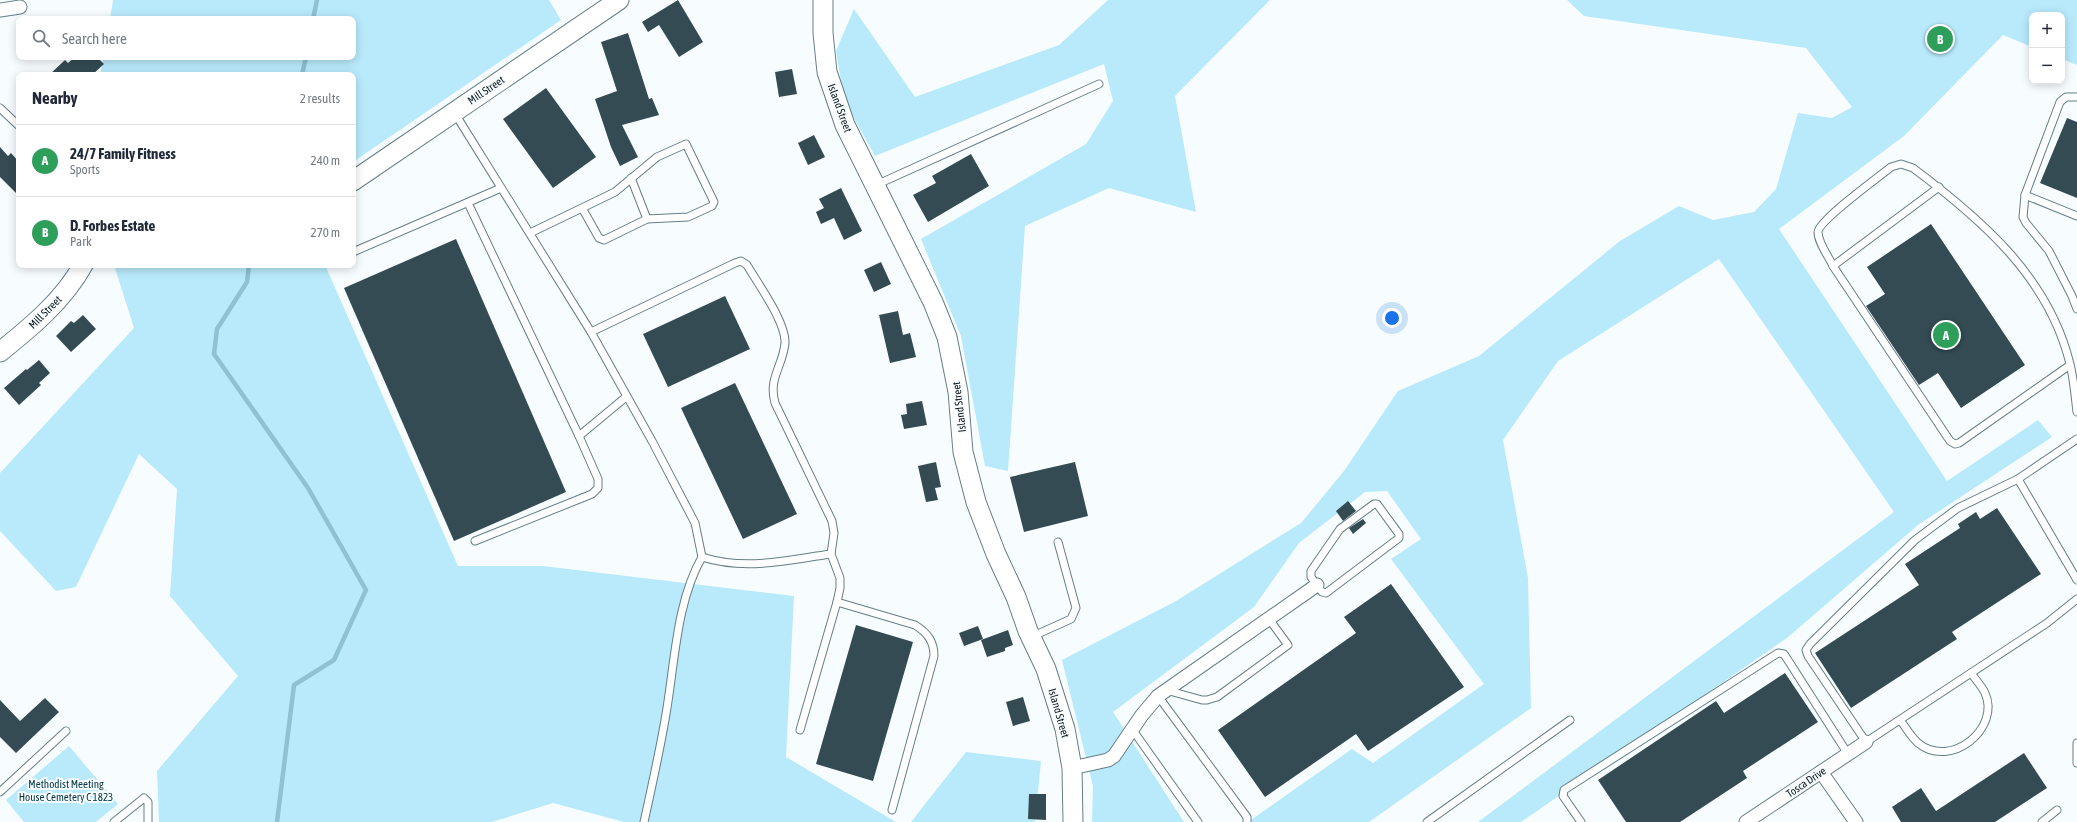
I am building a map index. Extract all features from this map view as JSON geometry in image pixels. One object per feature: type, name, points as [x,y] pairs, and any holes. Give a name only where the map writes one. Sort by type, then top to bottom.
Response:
[{"type":"street","name":"Mill Street","points":[[356,179],[619,0]]},
{"type":"street","name":"Island Street","points":[[823,0],[823,33],[828,72],[845,125],[874,186],[930,295],[947,337],[958,392],[963,452],[976,502],[996,554],[1046,669],[1065,729],[1072,768],[1073,822]]},
{"type":"street","points":[[0,10],[20,7]]},
{"type":"street","name":"Mill Street","points":[[0,352],[46,313],[74,281],[81,268]]},
{"type":"street","points":[[1072,768],[1108,760],[1114,756],[1150,704],[1162,693],[1317,585]]},
{"type":"street","name":"Tosca Drive","points":[[1746,822],[1866,742]]},
{"type":"street","points":[[1821,772],[1856,822]]},
{"type":"lane","points":[[874,186],[1099,84]]},
{"type":"lane","points":[[2077,97],[2066,97],[2060,102],[2025,195],[2023,213],[2026,223],[2049,251],[2077,309]]},
{"type":"lane","points":[[0,108],[16,123]]},
{"type":"lane","points":[[454,112],[591,332],[626,397],[652,441],[695,523],[702,557],[693,575],[685,599],[665,720],[644,822]]},
{"type":"lane","points":[[530,233],[615,192],[657,156],[686,144],[714,202],[712,206],[688,217],[647,219],[602,240],[582,208]]},
{"type":"lane","points":[[2070,365],[1959,443],[1955,444],[1950,441],[1833,266],[1820,238],[1818,231],[1820,227],[1829,217],[1891,167],[1901,164],[1913,168],[1979,220],[2024,269],[2050,311],[2060,333],[2070,365],[2077,412]]},
{"type":"lane","points":[[631,178],[647,219]]},
{"type":"lane","points":[[1833,266],[1939,187]]},
{"type":"lane","points":[[356,251],[501,188]]},
{"type":"lane","points":[[2025,195],[2077,216]]},
{"type":"lane","points":[[468,203],[598,479],[598,488],[592,494],[475,541]]},
{"type":"lane","points":[[591,332],[741,261],[748,265],[784,328],[784,351],[773,382],[772,393],[775,403],[832,521],[834,533],[831,554],[840,578],[840,588],[837,602],[800,730]]},
{"type":"lane","points":[[579,436],[626,397]]},
{"type":"lane","points":[[2077,439],[2018,479],[1958,508],[1915,540],[1810,644],[1806,650],[1808,656],[1866,742],[1901,721],[2047,623],[2077,599]]},
{"type":"lane","points":[[2018,479],[2077,580]]},
{"type":"lane","points":[[1374,504],[1378,504],[1399,534],[1399,538],[1326,593],[1322,592],[1317,585],[1311,577],[1311,571],[1337,532],[1374,504]]},
{"type":"lane","points":[[1031,637],[1071,619],[1076,608],[1058,542]]},
{"type":"lane","points":[[702,557],[732,564],[756,565],[831,554]]},
{"type":"lane","points":[[837,602],[915,625],[924,630],[934,647],[934,656],[892,810]]},
{"type":"lane","points":[[1162,693],[1202,700],[1217,697],[1288,645],[1269,619]]},
{"type":"lane","points":[[1581,822],[1563,796],[1564,790],[1778,653],[1784,654],[1848,754]]},
{"type":"lane","points":[[1901,721],[1918,743],[1933,750],[1946,752],[1961,748],[1979,732],[1983,725],[1987,710],[1986,694],[1971,673]]},
{"type":"lane","points":[[1162,693],[1247,817],[1247,822]]},
{"type":"lane","points":[[1427,822],[1570,720]]},
{"type":"lane","points":[[1132,729],[1198,822]]},
{"type":"lane","points":[[0,792],[66,731]]},
{"type":"lane","points":[[2077,743],[2077,763]]},
{"type":"lane","points":[[114,822],[144,798],[148,802],[148,822]]},
{"type":"lane","points":[[2042,822],[2057,810]]},
{"type":"green space","points":[[113,0],[549,0],[561,20],[356,160],[356,72],[101,72],[103,60],[356,60],[356,16],[110,16]]},
{"type":"green space","points":[[1108,0],[1270,0],[1175,96],[1196,212],[1109,188],[1025,226],[1008,471],[985,466],[961,336],[921,239],[1086,144],[1113,101],[1104,64],[875,156],[844,100],[836,51],[854,9],[915,97],[1059,45]]},
{"type":"green space","points":[[1567,0],[2077,0],[2077,65],[2065,60],[2065,12],[2029,12],[2029,46],[2003,35],[1904,136],[1779,229],[1947,481],[2038,420],[2052,437],[1918,525],[1787,638],[1521,822],[1478,822],[1894,512],[1719,259],[1558,361],[1503,440],[1528,578],[1531,708],[1369,822],[1248,822],[1352,749],[1373,763],[1484,684],[1391,559],[1421,539],[1387,491],[1365,492],[1299,543],[1254,607],[1113,712],[1184,822],[1092,822],[1093,786],[1062,660],[1176,601],[1301,523],[1344,471],[1398,391],[1479,356],[1620,241],[1679,206],[1713,220],[1754,212],[1776,189],[1798,113],[1832,118],[1852,107],[1806,48],[1584,16]]},
{"type":"green space","points":[[115,268],[326,268],[458,566],[543,566],[794,596],[786,757],[896,822],[624,822],[553,803],[492,822],[159,822],[157,771],[238,676],[170,596],[177,489],[139,454],[76,587],[56,591],[0,531],[0,473],[134,328]]},
{"type":"green space","name":"Methodist Meeting House Cemetery C 1823","points":[[69,746],[118,804],[96,822],[24,822],[6,800]]},
{"type":"green space","points":[[966,752],[1041,761],[1035,822],[911,822]]},
{"type":"building","points":[[678,0],[703,42],[679,57],[659,25],[648,32],[642,22]]},
{"type":"building","points":[[628,33],[649,99],[652,98],[659,115],[622,125],[638,157],[620,166],[611,147],[595,99],[617,91],[601,42]]},
{"type":"building","points":[[65,60],[68,63],[72,60],[100,60],[104,64],[95,72],[52,72]]},
{"type":"building","points":[[792,69],[797,94],[779,97],[775,72]]},
{"type":"building","points":[[546,88],[596,157],[553,188],[503,119]]},
{"type":"building","points":[[2067,118],[2077,122],[2077,198],[2040,183]]},
{"type":"building","points":[[814,135],[825,157],[808,165],[798,143]]},
{"type":"building","points":[[0,147],[8,156],[11,153],[16,159],[16,193],[0,177]]},
{"type":"building","points":[[971,154],[989,186],[928,222],[913,195],[936,183],[932,176]]},
{"type":"building","points":[[841,188],[862,231],[844,240],[834,218],[821,224],[816,212],[824,208],[819,199]]},
{"type":"building","points":[[1931,224],[2025,365],[1961,408],[1938,373],[1919,385],[1866,306],[1885,294],[1867,267]]},
{"type":"building","points":[[456,239],[566,492],[454,541],[344,288]]},
{"type":"building","points":[[881,262],[891,284],[874,292],[864,270]]},
{"type":"building","points":[[725,296],[750,349],[668,387],[643,334]]},
{"type":"building","points":[[898,311],[903,335],[910,333],[916,357],[890,363],[879,315]]},
{"type":"building","points":[[83,315],[96,329],[71,352],[56,336],[71,321],[74,323]]},
{"type":"building","points":[[39,360],[50,373],[39,383],[41,385],[19,405],[4,388]]},
{"type":"building","points":[[735,383],[797,514],[743,539],[681,408]]},
{"type":"building","points":[[922,401],[927,425],[904,429],[901,415],[907,414],[906,404]]},
{"type":"building","points":[[936,462],[941,487],[935,488],[938,500],[926,502],[918,466]]},
{"type":"building","points":[[1075,462],[1088,516],[1024,532],[1010,477]]},
{"type":"building","points":[[1348,501],[1356,511],[1343,521],[1336,511]]},
{"type":"building","points":[[1997,508],[2041,574],[1952,632],[1957,639],[1851,708],[1815,653],[1919,585],[1905,564],[1960,528],[1958,524],[1976,512],[1980,519]]},
{"type":"building","points":[[1363,519],[1366,523],[1353,534],[1349,528]]},
{"type":"building","points":[[1391,584],[1464,687],[1368,751],[1356,734],[1265,797],[1218,730],[1356,633],[1344,617]]},
{"type":"building","points":[[856,625],[913,642],[873,781],[816,764]]},
{"type":"building","points":[[978,626],[983,639],[964,646],[959,633]]},
{"type":"building","points":[[1008,630],[1013,645],[1005,648],[1005,651],[987,657],[981,640]]},
{"type":"building","points":[[1785,673],[1818,722],[1743,771],[1747,778],[1680,822],[1626,822],[1598,780],[1716,701],[1724,713]]},
{"type":"building","points":[[1023,697],[1030,721],[1013,726],[1006,702]]},
{"type":"building","points":[[45,698],[59,712],[16,753],[0,737],[0,700],[20,721]]},
{"type":"building","points":[[2024,753],[2047,788],[1995,822],[1901,822],[1892,807],[1921,788],[1936,811]]},
{"type":"building","points":[[1029,794],[1046,794],[1046,820],[1028,819]]},
{"type":"waterway","points":[[314,16],[317,0]]},
{"type":"waterway","points":[[303,72],[305,60]]},
{"type":"waterway","points":[[249,268],[247,282],[217,329],[214,354],[308,488],[366,590],[334,660],[294,685],[277,822]]},
{"type":"place","name":"D. Forbes Estate","points":[[1940,39]]},
{"type":"place","name":"24/7 Family Fitness","points":[[1946,335]]}]
